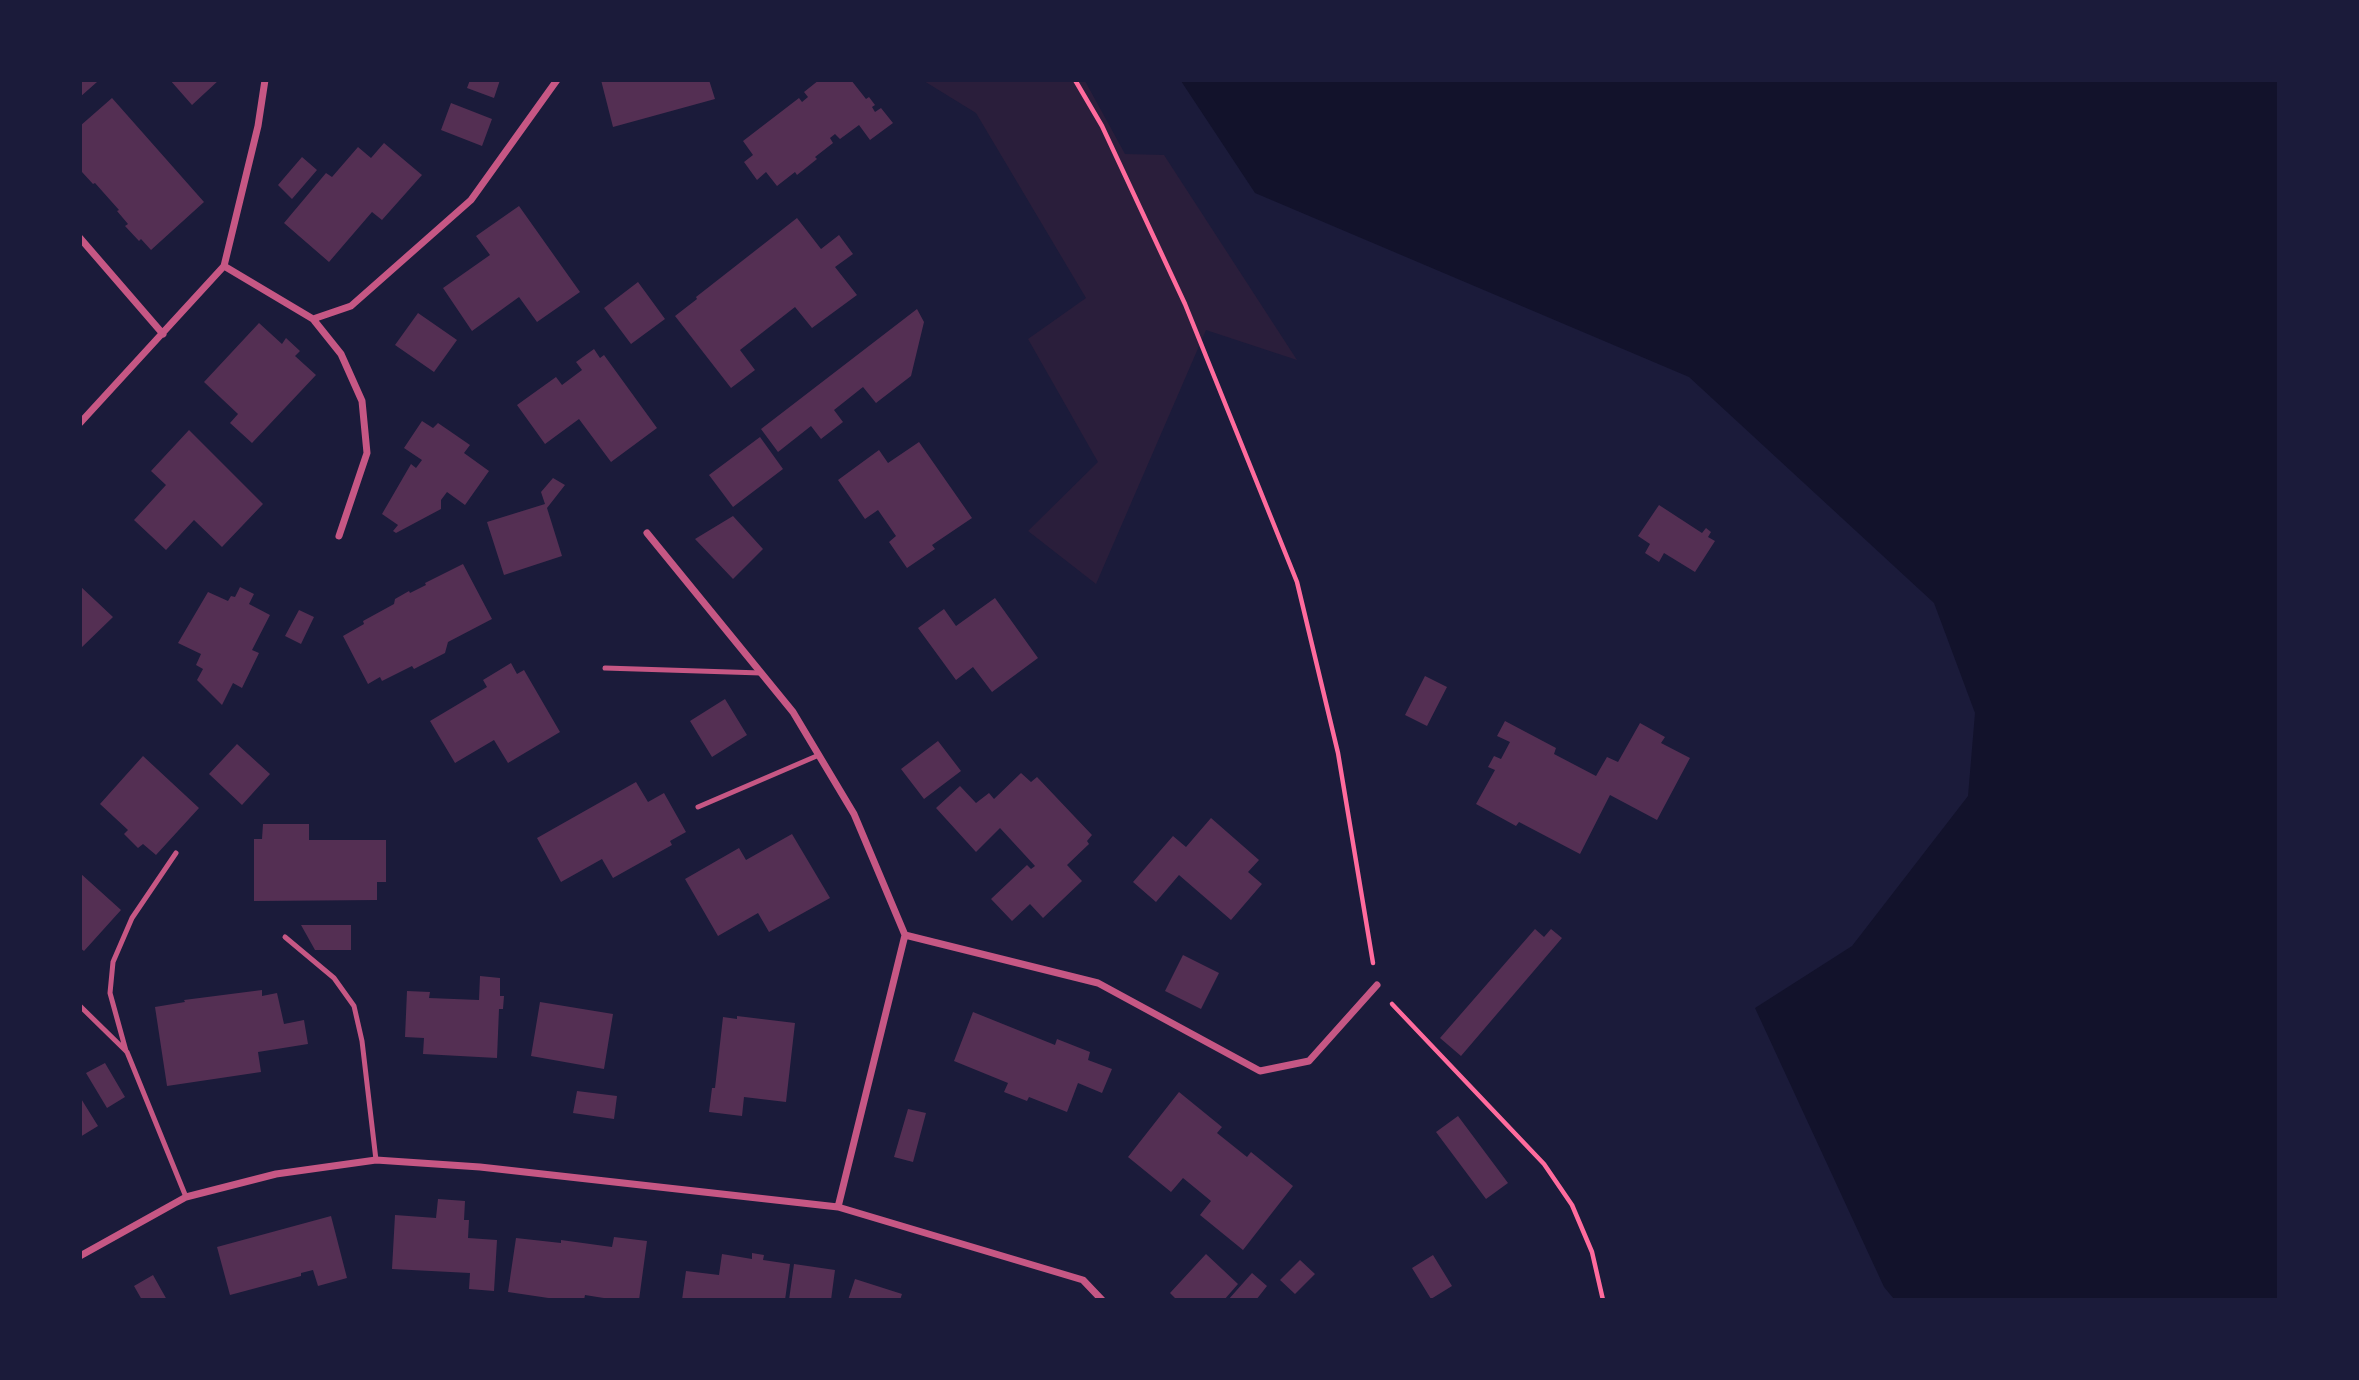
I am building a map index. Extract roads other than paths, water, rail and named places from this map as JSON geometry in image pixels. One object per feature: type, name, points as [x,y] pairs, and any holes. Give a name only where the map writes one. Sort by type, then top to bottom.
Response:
[{"type":"street","points":[[80,423],[224,266],[258,126],[265,80]]},
{"type":"street","points":[[313,319],[351,306],[471,200],[557,80]]},
{"type":"street","points":[[80,237],[163,334]]},
{"type":"street","points":[[224,266],[313,319],[341,354],[362,401],[367,453],[339,536]]},
{"type":"street","points":[[647,533],[793,712],[854,814],[905,934],[838,1207]]},
{"type":"street","points":[[905,934],[1098,983],[1260,1071],[1309,1061],[1377,985]]},
{"type":"street","points":[[80,1256],[186,1197],[276,1174],[376,1160],[480,1167],[838,1207],[1083,1280],[1102,1300]]},
{"type":"lane","points":[[605,668],[761,673]]},
{"type":"lane","points":[[698,807],[819,755]]},
{"type":"lane","points":[[176,853],[132,918],[113,962],[110,993],[127,1052],[186,1197]]},
{"type":"lane","points":[[285,937],[334,978],[354,1006],[362,1041],[376,1160]]},
{"type":"lane","points":[[80,1006],[127,1052]]}]
